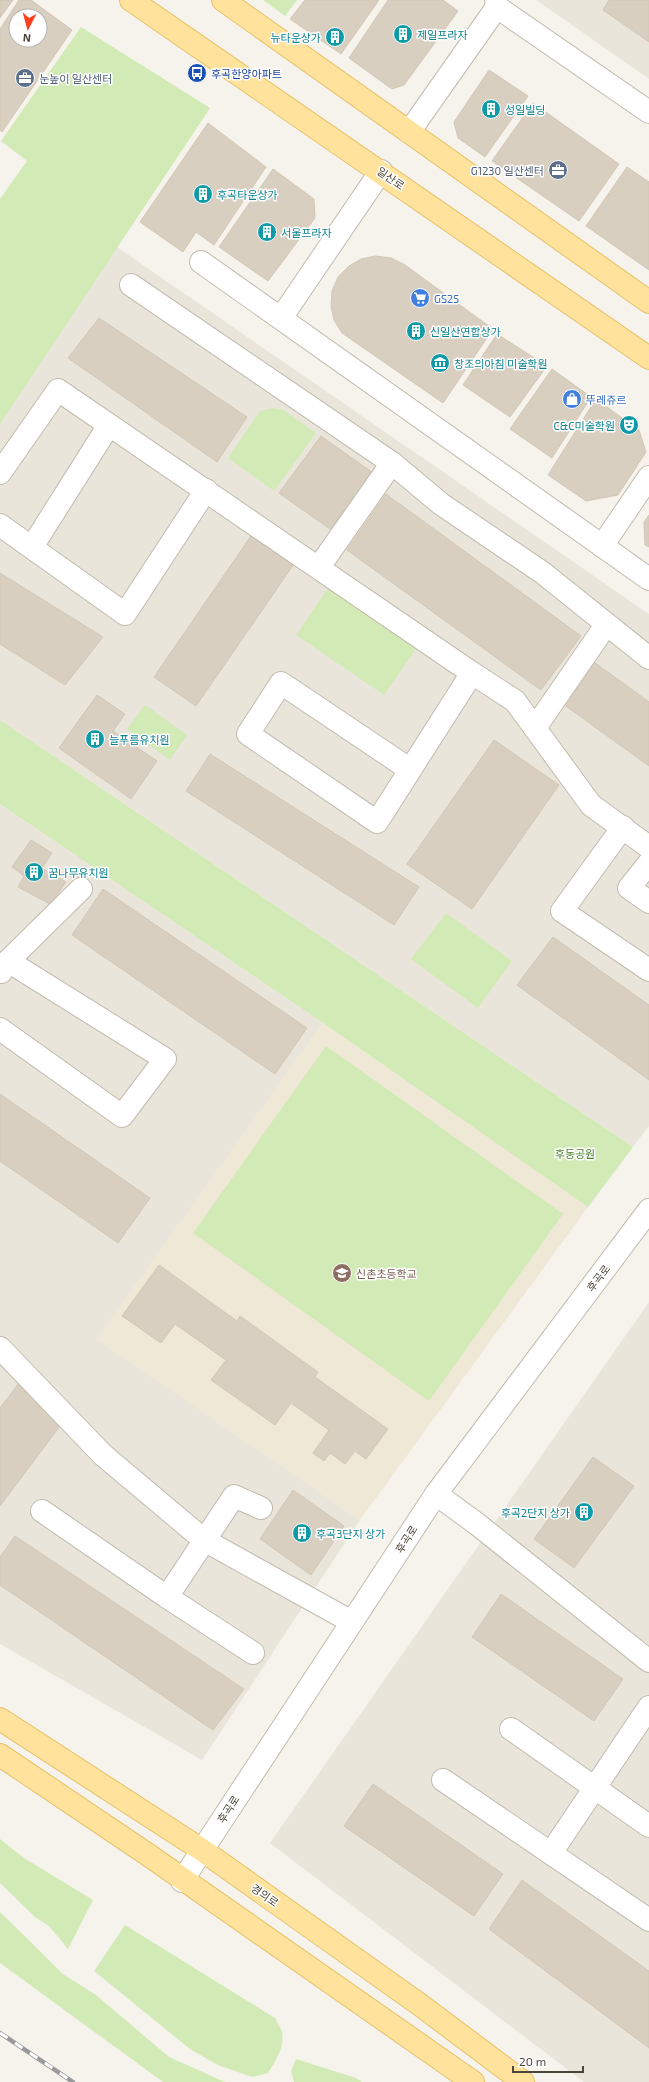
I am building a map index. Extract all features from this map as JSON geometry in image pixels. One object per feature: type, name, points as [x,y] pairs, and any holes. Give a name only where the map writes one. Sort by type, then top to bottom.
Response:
[{"type":"main road","name":"일산로","points":[[131,0],[381,171],[649,358]]},
{"type":"main road","points":[[223,0],[649,302]]},
{"type":"main road","name":"경의로","points":[[0,1719],[202,1850],[419,2004],[524,2082]]},
{"type":"main road","points":[[0,1755],[147,1854],[182,1881],[399,2029],[473,2082]]},
{"type":"street","points":[[409,132],[496,4],[649,112]]},
{"type":"street","points":[[281,318],[381,171]]},
{"type":"street","points":[[201,262],[649,579]]},
{"type":"street","points":[[131,285],[392,463],[441,504],[543,573],[649,658]]},
{"type":"street","points":[[0,473],[58,390],[472,673],[515,700],[590,805],[649,847]]},
{"type":"street","points":[[32,546],[109,425]]},
{"type":"street","points":[[319,567],[392,463]]},
{"type":"street","points":[[602,546],[649,477]]},
{"type":"street","points":[[0,525],[32,546],[125,614],[206,490]]},
{"type":"street","points":[[535,728],[606,625]]},
{"type":"street","points":[[410,769],[280,683],[248,734],[377,822],[472,673]]},
{"type":"street","points":[[622,828],[562,911],[649,970]]},
{"type":"street","points":[[649,863],[630,888],[649,902]]},
{"type":"street","points":[[0,1028],[122,1116],[164,1059],[4,967],[81,889]]},
{"type":"street","name":"후곡로","points":[[182,1881],[436,1494],[649,1210]]},
{"type":"street","points":[[0,1348],[103,1455],[204,1540],[352,1622]]},
{"type":"street","points":[[436,1494],[477,1524],[649,1661]]},
{"type":"street","points":[[167,1597],[234,1496],[261,1508]]},
{"type":"street","points":[[42,1511],[167,1597],[253,1653]]},
{"type":"street","points":[[551,1853],[649,1707]]},
{"type":"street","points":[[511,1729],[649,1826]]},
{"type":"street","points":[[443,1780],[649,1920]]},
{"type":"shaded area","points":[[536,0],[649,0],[649,79],[585,34]]},
{"type":"shaded area","points":[[117,247],[649,614],[649,1126],[633,1147],[0,720],[0,424]]},
{"type":"shaded area","points":[[0,804],[323,1023],[97,1339],[360,1520],[202,1760],[0,1644]]},
{"type":"shaded area","name":"신촌초등학교","points":[[323,1023],[588,1207],[360,1520],[96,1339]]},
{"type":"shaded area","points":[[649,1302],[649,2082],[584,2082],[270,1843]]},
{"type":"green space","points":[[263,0],[297,0],[285,16]]},
{"type":"green space","points":[[81,27],[210,108],[0,424],[0,199],[27,161],[1,141]]},
{"type":"green space","points":[[274,408],[283,410],[316,433],[274,491],[228,458],[260,411]]},
{"type":"green space","points":[[329,587],[417,647],[384,695],[296,635]]},
{"type":"green space","points":[[145,705],[187,735],[170,760],[127,729]]},
{"type":"green space","name":"후동공원","points":[[0,720],[633,1147],[588,1207],[323,1023],[0,804]]},
{"type":"green space","points":[[446,913],[512,961],[478,1008],[411,959]]},
{"type":"green space","points":[[326,1046],[563,1214],[429,1401],[193,1233]]},
{"type":"green space","points":[[0,1839],[24,1858],[93,1900],[68,1949],[49,1926],[35,1917],[0,1883]]},
{"type":"green space","points":[[0,1912],[63,1974],[96,1995],[169,2057],[225,2082],[163,2082],[0,1963]]},
{"type":"green space","points":[[125,1925],[275,2018],[282,2032],[283,2038],[279,2054],[268,2073],[252,2077],[218,2065],[190,2049],[94,1971]]},
{"type":"green space","points":[[296,2059],[356,2078],[362,2082],[294,2082],[291,2071]]},
{"type":"building","points":[[0,0],[13,0],[0,18]]},
{"type":"building","points":[[19,0],[31,0],[42,8],[14,8]]},
{"type":"building","name":"뉴타운상가","points":[[305,0],[379,0],[341,54],[290,19]]},
{"type":"building","name":"제일프라자","points":[[388,0],[443,0],[458,11],[404,85],[392,89],[349,58]]},
{"type":"building","points":[[609,0],[649,0],[649,42],[603,10]]},
{"type":"building","points":[[48,12],[72,30],[2,132],[0,130],[0,29],[8,17],[8,48],[48,48]]},
{"type":"building","name":"성일빌딩","points":[[489,70],[528,96],[485,157],[458,138],[454,122]]},
{"type":"building","points":[[533,103],[619,164],[579,221],[492,161]]},
{"type":"building","name":"후곡타운상가","points":[[208,123],[266,167],[214,245],[196,232],[183,252],[140,222]]},
{"type":"building","points":[[627,167],[649,182],[649,270],[586,226]]},
{"type":"building","name":"서울프라자","points":[[273,169],[314,199],[315,218],[268,281],[219,247]]},
{"type":"building","name":"신일산연합상가","points":[[375,256],[391,258],[405,265],[493,329],[443,403],[342,333],[334,320],[331,306],[332,291],[338,277],[349,266],[361,259]]},
{"type":"building","points":[[99,318],[247,417],[217,462],[68,358]]},
{"type":"building","points":[[497,334],[547,366],[510,417],[463,385]]},
{"type":"building","points":[[552,369],[591,397],[552,458],[510,429]]},
{"type":"building","points":[[596,399],[639,430],[646,452],[618,495],[586,501],[548,475]]},
{"type":"building","points":[[321,436],[373,473],[330,529],[279,493]]},
{"type":"building","points":[[386,494],[581,636],[541,690],[347,550]]},
{"type":"building","points":[[649,515],[649,547],[645,545],[644,522]]},
{"type":"building","points":[[251,536],[294,564],[196,706],[154,677]]},
{"type":"building","points":[[0,573],[103,637],[65,685],[0,644]]},
{"type":"building","points":[[594,662],[649,702],[649,766],[563,704]]},
{"type":"building","name":"늘푸름유치원","points":[[97,695],[125,714],[113,731],[157,761],[131,799],[59,748]]},
{"type":"building","points":[[494,740],[559,785],[472,909],[407,864]]},
{"type":"building","points":[[210,754],[419,887],[394,925],[186,791]]},
{"type":"building","name":"꿈나무유치원","points":[[31,840],[52,853],[42,868],[66,882],[50,904],[18,887],[24,876],[12,867]]},
{"type":"building","points":[[103,889],[307,1028],[275,1074],[72,935]]},
{"type":"building","points":[[553,937],[649,1005],[649,1080],[517,985]]},
{"type":"building","points":[[0,1094],[150,1198],[118,1243],[0,1161]]},
{"type":"building","points":[[159,1265],[237,1321],[240,1316],[318,1372],[315,1377],[388,1429],[366,1459],[355,1451],[345,1464],[330,1453],[324,1461],[313,1453],[329,1430],[291,1403],[275,1425],[211,1380],[226,1360],[175,1324],[161,1343],[122,1316]]},
{"type":"building","points":[[19,1383],[63,1422],[0,1506],[0,1408]]},
{"type":"building","name":"후곡2단지 상가","points":[[593,1457],[634,1486],[574,1568],[534,1539]]},
{"type":"building","name":"후곡3단지 상가","points":[[293,1490],[344,1526],[311,1575],[260,1539]]},
{"type":"building","points":[[15,1536],[244,1689],[213,1730],[0,1585],[0,1557]]},
{"type":"building","points":[[501,1594],[623,1679],[594,1721],[472,1637]]},
{"type":"building","points":[[373,1784],[503,1874],[474,1916],[344,1826]]},
{"type":"building","points":[[522,1880],[649,1971],[649,2048],[489,1929]]},
{"type":"railway","points":[[0,2033],[73,2082]]},
{"type":"place","name":"제일프라자","points":[[403,34]]},
{"type":"place","name":"뉴타운상가","points":[[335,37]]},
{"type":"place","name":"후곡한양아파트","points":[[197,73]]},
{"type":"place","name":"눈높이 일산센터","points":[[25,78]]},
{"type":"place","name":"성일빌딩","points":[[491,109]]},
{"type":"place","name":"G1230 일산센터","points":[[558,170]]},
{"type":"place","name":"후곡타운상가","points":[[203,194]]},
{"type":"place","name":"서울프라자","points":[[267,232]]},
{"type":"place","name":"GS25","points":[[420,298]]},
{"type":"place","name":"신일산연합상가","points":[[416,331]]},
{"type":"place","name":"창조의아침 미술학원","points":[[440,363]]},
{"type":"place","name":"뚜레쥬르","points":[[572,399]]},
{"type":"place","name":"C&C미술학원","points":[[629,425]]},
{"type":"place","name":"늘푸름유치원","points":[[95,739]]},
{"type":"place","name":"꿈나무유치원","points":[[34,872]]},
{"type":"place","name":"신촌초등학교","points":[[342,1273]]},
{"type":"place","name":"후곡2단지 상가","points":[[584,1512]]},
{"type":"place","name":"후곡3단지 상가","points":[[302,1533]]}]
